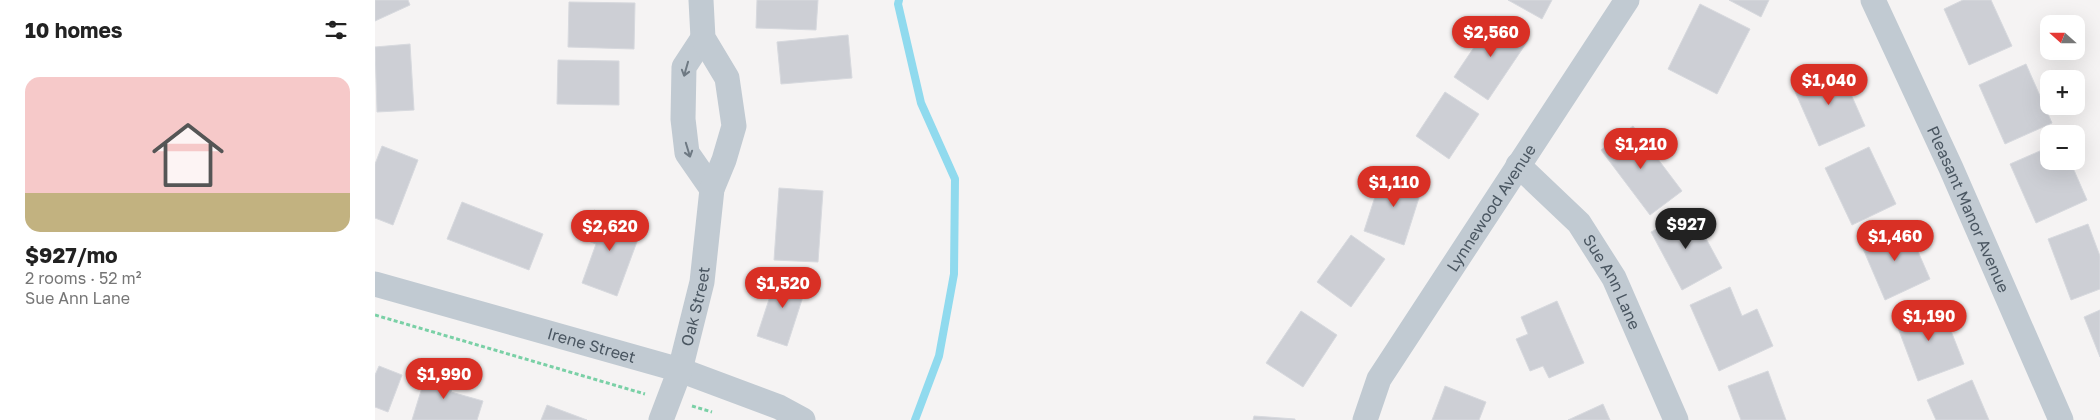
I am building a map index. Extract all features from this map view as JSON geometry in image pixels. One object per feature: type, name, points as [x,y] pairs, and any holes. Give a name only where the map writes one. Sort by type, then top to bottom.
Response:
[{"type":"street","name":"Oak Street","points":[[665,410],[680,370],[703,282],[712,189],[724,160],[733,126],[727,78],[703,38],[701,0]]},
{"type":"street","name":"Lynnewood Avenue","points":[[1365,420],[1379,379],[1627,0]]},
{"type":"street","name":"Pleasant Manor Avenue","points":[[1873,0],[1951,168],[2061,420]]},
{"type":"street","points":[[703,38],[685,67],[683,119],[687,153],[712,189]]},
{"type":"street","name":"Sue Ann Lane","points":[[1518,165],[1579,223],[1614,278],[1676,420]]},
{"type":"street","name":"Irene Street","points":[[375,284],[680,370],[779,407],[803,420]]},
{"type":"path","points":[[375,315],[665,410],[715,413]]},
{"type":"building","points":[[375,0],[408,0],[410,5],[375,21]]},
{"type":"building","points":[[757,0],[818,0],[816,30],[756,28]]},
{"type":"building","points":[[1508,0],[1552,0],[1542,19]]},
{"type":"building","points":[[1729,0],[1769,0],[1761,17]]},
{"type":"building","points":[[1963,0],[1991,0],[2012,46],[1969,65],[1944,9]]},
{"type":"building","points":[[569,2],[635,3],[634,49],[568,47]]},
{"type":"building","points":[[1700,4],[1750,29],[1717,94],[1668,69]]},
{"type":"building","points":[[1495,16],[1529,39],[1488,100],[1454,77]]},
{"type":"building","points":[[848,35],[852,78],[781,84],[777,42]]},
{"type":"building","points":[[410,44],[414,110],[377,112],[375,47]]},
{"type":"building","points":[[558,60],[619,61],[619,105],[557,104]]},
{"type":"building","points":[[2026,64],[2040,96],[2040,115],[2048,115],[2052,123],[2040,125],[2040,128],[2005,144],[1979,85]]},
{"type":"building","points":[[1839,67],[1865,126],[1819,146],[1793,87]]},
{"type":"building","points":[[1445,92],[1479,114],[1449,159],[1416,136]]},
{"type":"building","points":[[1633,126],[1682,191],[1650,215],[1601,150]]},
{"type":"building","points":[[382,146],[418,160],[393,225],[375,218],[375,164]]},
{"type":"building","points":[[1869,147],[1896,204],[1852,225],[1825,168]]},
{"type":"building","points":[[2040,151],[2040,170],[2074,170],[2087,200],[2036,223],[2010,164]]},
{"type":"building","points":[[1383,172],[1423,185],[1404,245],[1364,231]]},
{"type":"building","points":[[779,188],[823,191],[818,262],[774,260]]},
{"type":"building","points":[[462,202],[543,234],[529,270],[447,239]]},
{"type":"building","points":[[594,210],[642,228],[617,296],[582,283],[596,244],[583,239]]},
{"type":"building","points":[[1691,211],[1722,268],[1682,290],[1651,232]]},
{"type":"building","points":[[1906,224],[1930,279],[1885,300],[1861,244]]},
{"type":"building","points":[[2088,224],[2100,256],[2100,289],[2071,300],[2048,239]]},
{"type":"building","points":[[1351,235],[1385,259],[1351,307],[1317,282]]},
{"type":"building","points":[[778,272],[808,281],[787,346],[757,336]]},
{"type":"building","points":[[1730,287],[1742,316],[1757,309],[1773,346],[1719,371],[1690,305]]},
{"type":"building","points":[[1557,301],[1584,363],[1549,378],[1543,366],[1530,371],[1516,339],[1528,334],[1521,317]]},
{"type":"building","points":[[1940,303],[1964,364],[1918,381],[1895,320]]},
{"type":"building","points":[[2100,310],[2100,357],[2084,317]]},
{"type":"building","points":[[1301,311],[1337,335],[1303,387],[1266,363]]},
{"type":"building","points":[[379,366],[402,375],[388,412],[375,407],[375,375]]},
{"type":"building","points":[[428,368],[455,376],[451,392],[483,401],[477,420],[412,420]]},
{"type":"building","points":[[1768,371],[1786,420],[1741,420],[1728,386]]},
{"type":"building","points":[[1972,380],[1989,420],[1936,420],[1927,400]]},
{"type":"building","points":[[1445,386],[1486,402],[1479,420],[1432,420]]},
{"type":"building","points":[[1603,404],[1610,420],[1568,420]]},
{"type":"building","points":[[547,405],[587,420],[541,420]]},
{"type":"building","points":[[1254,416],[1295,419],[1295,420],[1253,420]]},
{"type":"waterway","points":[[899,0],[898,4],[921,103],[955,179],[954,274],[939,356],[915,420]]}]
